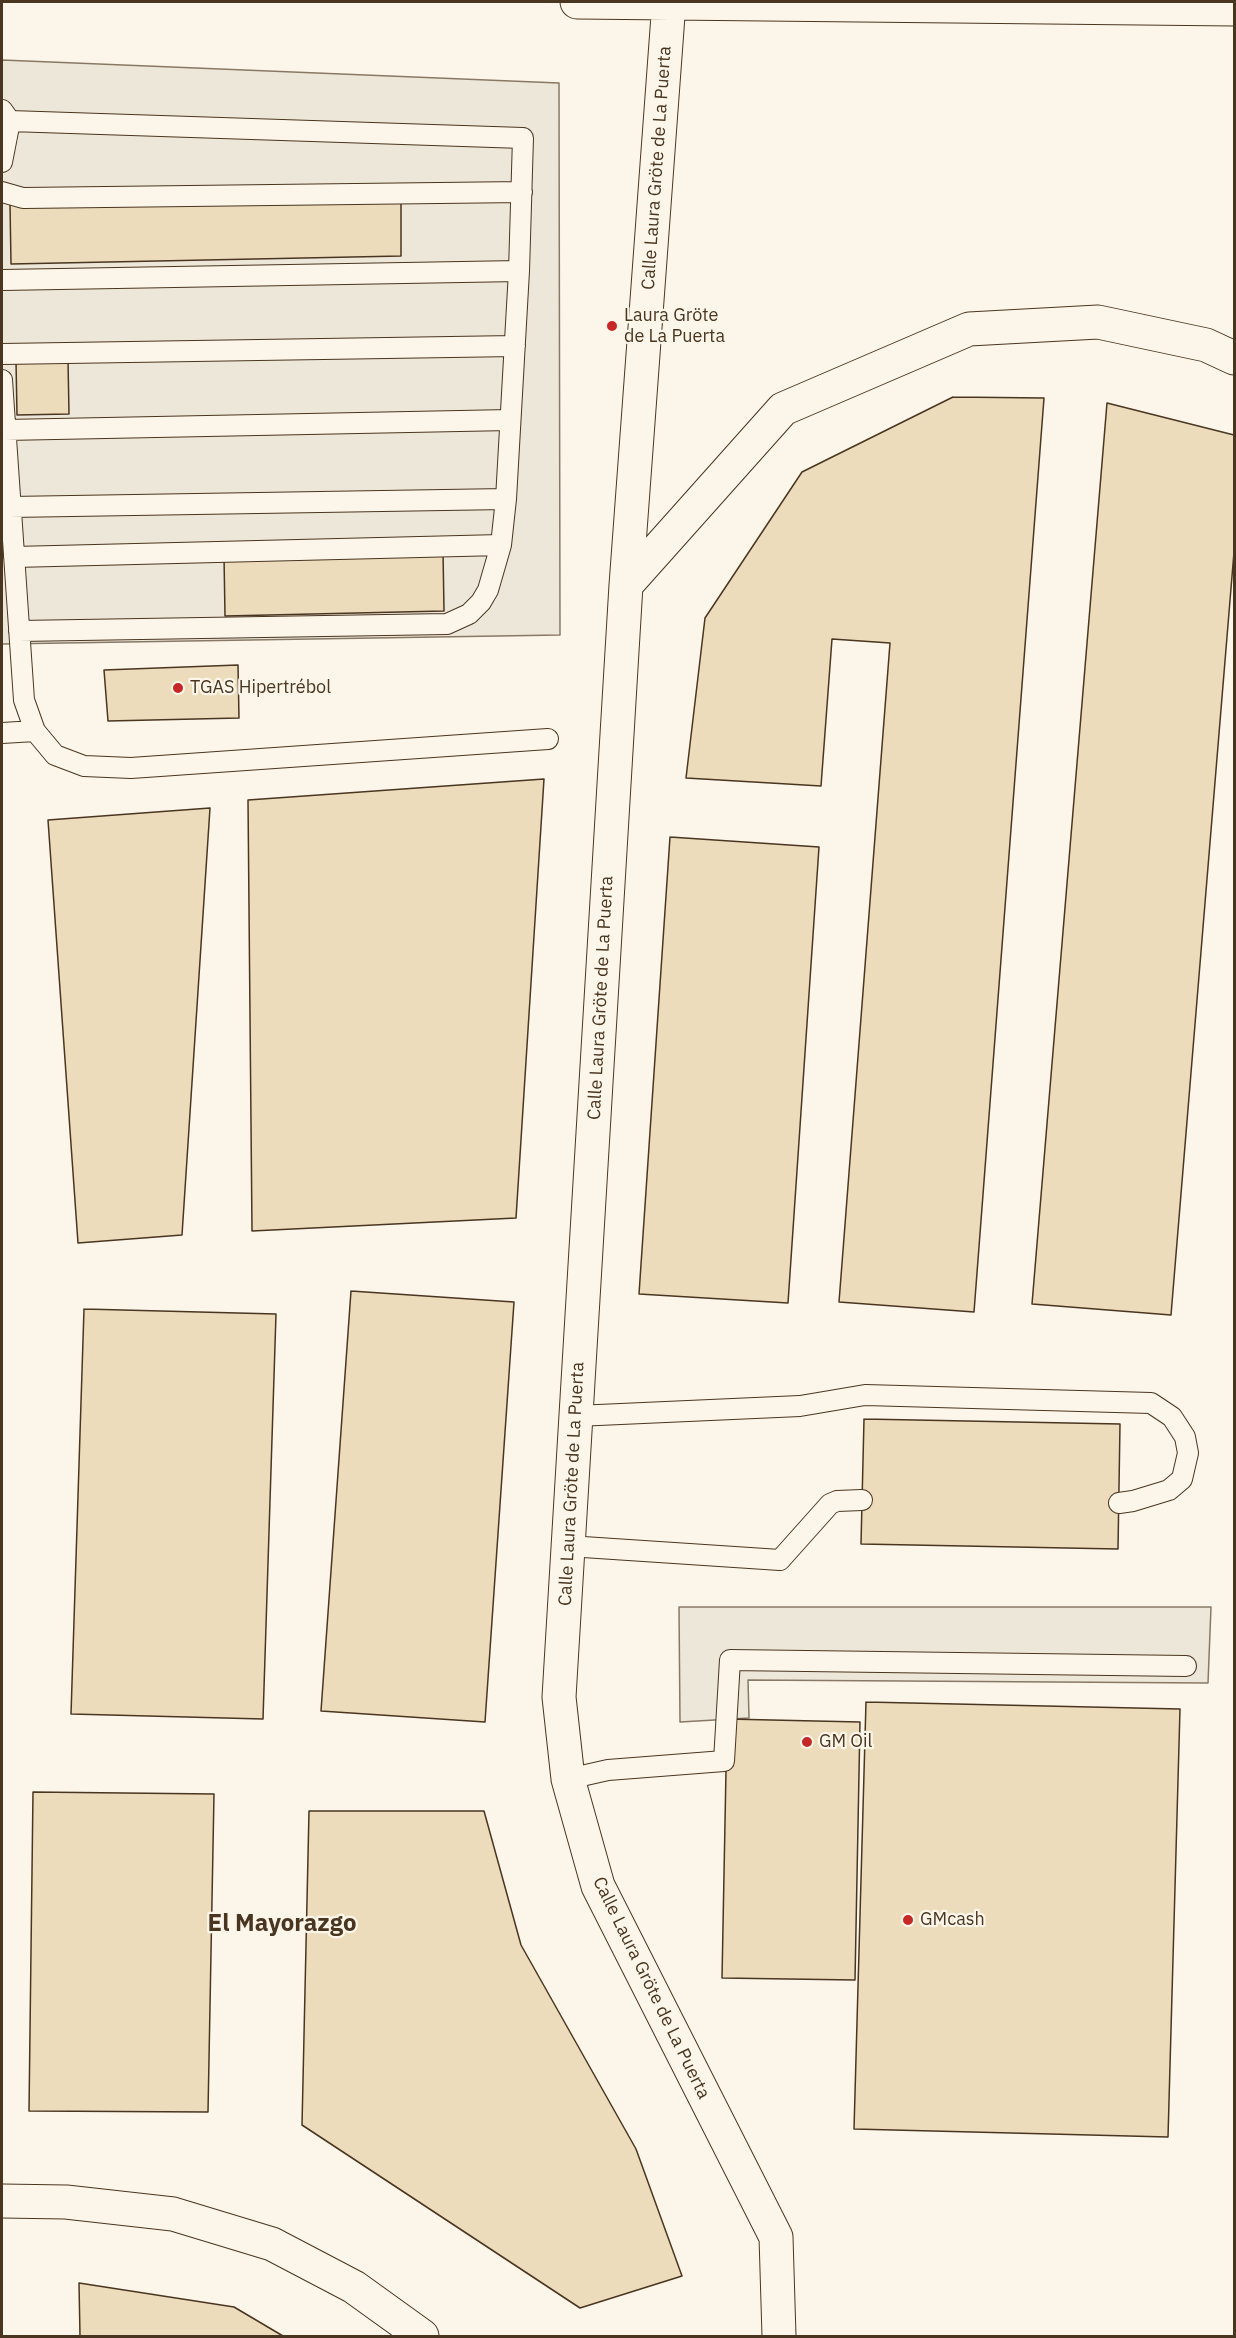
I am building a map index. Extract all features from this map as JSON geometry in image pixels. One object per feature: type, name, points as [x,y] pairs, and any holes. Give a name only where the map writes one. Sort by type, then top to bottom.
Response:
[{"type":"street","points":[[577,2],[1234,9]]},
{"type":"street","name":"Calle Laura Gröte de La Puerta","points":[[669,2],[627,585],[560,1697],[568,1779],[598,1886],[776,2237],[779,2337]]},
{"type":"street","points":[[627,585],[783,409],[969,329],[1098,322],[1206,345],[1234,358]]},
{"type":"street","points":[[2,2201],[66,2202],[173,2214],[272,2244],[354,2287],[422,2337]]},
{"type":"lane","points":[[2,162],[6,115],[523,138],[519,271],[506,499],[501,545],[488,590],[481,603],[469,614],[447,624],[19,631]]},
{"type":"lane","points":[[2,192],[22,198],[522,192]]},
{"type":"lane","points":[[2,280],[519,271]]},
{"type":"lane","points":[[2,354],[515,346]]},
{"type":"lane","points":[[2,380],[24,700],[35,731],[55,755],[84,766],[131,768],[548,739]]},
{"type":"lane","points":[[5,430],[510,420]]},
{"type":"lane","points":[[10,507],[506,499]]},
{"type":"lane","points":[[14,556],[501,545]]},
{"type":"lane","points":[[2,733],[35,731]]},
{"type":"lane","points":[[576,1416],[800,1406],[865,1395],[1152,1403],[1172,1417],[1185,1437],[1188,1453],[1182,1479],[1168,1490],[1119,1503]]},
{"type":"lane","points":[[568,1546],[780,1560],[830,1504],[837,1501],[862,1500]]},
{"type":"lane","points":[[568,1779],[608,1770],[724,1761],[730,1660],[1186,1666]]},
{"type":"shaded area","points":[[2,60],[559,83],[560,635],[2,644]]},
{"type":"shaded area","points":[[679,1607],[1211,1607],[1208,1683],[748,1680],[749,1718],[680,1722]]},
{"type":"building","points":[[401,196],[401,256],[11,264],[10,204]]},
{"type":"building","points":[[68,360],[69,414],[17,415],[16,361]]},
{"type":"building","points":[[953,397],[1044,398],[974,1312],[839,1302],[890,643],[832,639],[821,786],[686,778],[705,618],[802,472]]},
{"type":"building","points":[[1107,403],[1234,435],[1234,552],[1171,1315],[1032,1304]]},
{"type":"building","points":[[443,551],[444,611],[225,616],[224,556]]},
{"type":"building","points":[[238,665],[239,718],[108,721],[104,670]]},
{"type":"building","points":[[544,779],[516,1218],[252,1231],[248,800]]},
{"type":"building","points":[[210,808],[182,1235],[78,1243],[48,820]]},
{"type":"building","points":[[670,837],[819,847],[788,1303],[639,1294]]},
{"type":"building","points":[[351,1291],[514,1302],[485,1722],[321,1711]]},
{"type":"building","points":[[84,1309],[276,1314],[263,1719],[71,1714]]},
{"type":"building","points":[[864,1419],[1120,1424],[1118,1549],[861,1544]]},
{"type":"building","points":[[866,1702],[1180,1709],[1168,2137],[854,2129]]},
{"type":"building","points":[[727,1719],[860,1722],[855,1980],[722,1978]]},
{"type":"building","points":[[33,1792],[214,1794],[208,2112],[29,2111]]},
{"type":"building","points":[[309,1811],[484,1811],[521,1945],[636,2149],[682,2276],[580,2308],[302,2125]]},
{"type":"building","points":[[79,2283],[234,2307],[283,2336],[80,2336]]},
{"type":"place","name":"Laura Gröte de La Puerta","points":[[612,326]]},
{"type":"place","name":"TGAS Hipertrébol","points":[[178,688]]},
{"type":"place","name":"GM Oil","points":[[807,1742]]},
{"type":"place","name":"GMcash","points":[[908,1920]]},
{"type":"district","name":"El Mayorazgo","points":[[282,1924]]}]
